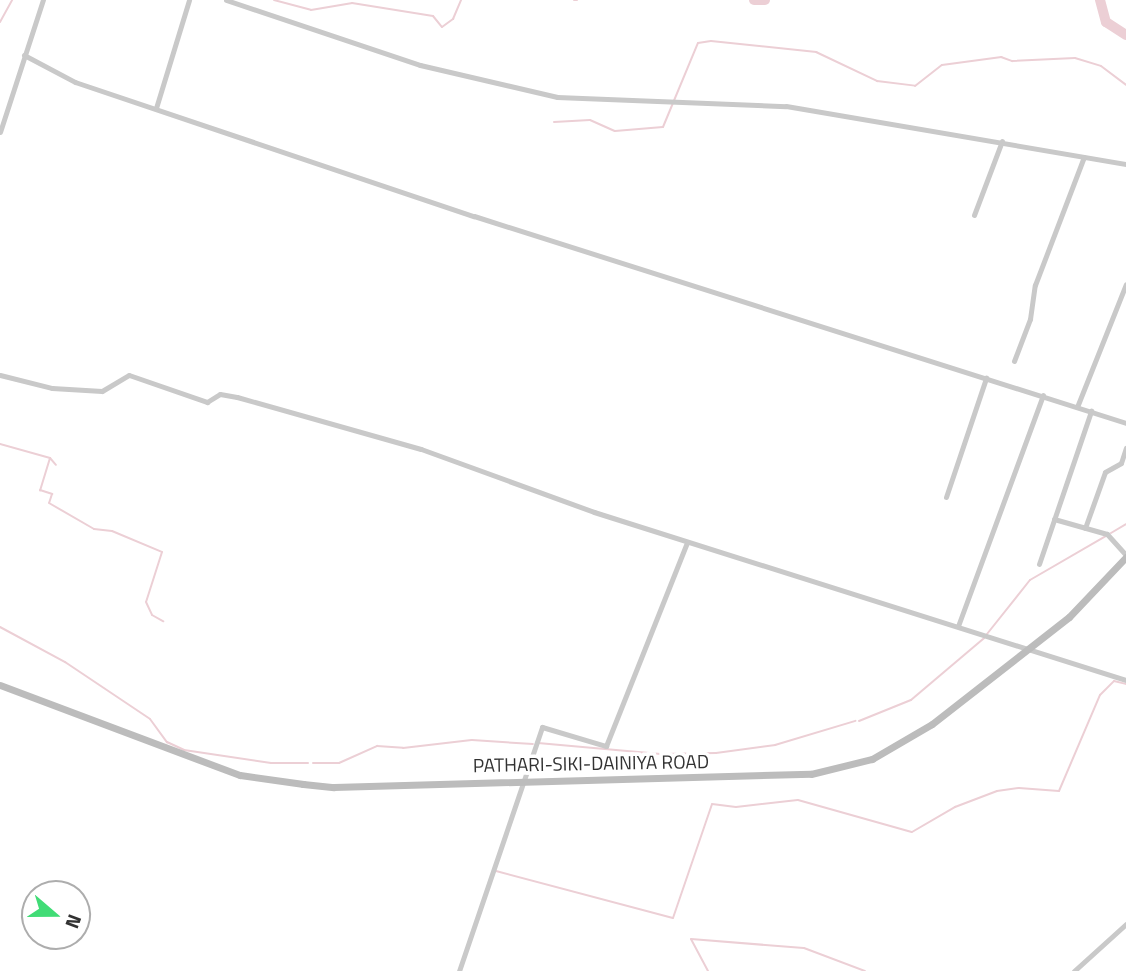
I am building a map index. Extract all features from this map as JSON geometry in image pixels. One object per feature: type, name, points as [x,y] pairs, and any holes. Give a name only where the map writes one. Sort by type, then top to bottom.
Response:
[{"type":"main road","name":"PATHARI-SIKI-DAINIYA ROAD","points":[[0,685],[240,775],[334,787],[811,774],[872,759],[918,734],[1069,617],[1126,556]]},
{"type":"street","points":[[0,132],[43,0]]},
{"type":"street","points":[[156,108],[189,0]]},
{"type":"street","points":[[226,0],[420,65],[557,97],[786,106],[1126,164]]},
{"type":"street","points":[[24,55],[75,82],[474,216],[1126,421]]},
{"type":"street","points":[[974,215],[1003,141]]},
{"type":"street","points":[[1014,361],[1030,319],[1035,285],[1084,157]]},
{"type":"street","points":[[1077,407],[1125,289]]},
{"type":"street","points":[[0,375],[52,388],[102,391],[130,375],[207,402],[220,394],[237,397],[421,449],[687,542],[1126,680]]},
{"type":"street","points":[[946,497],[986,378]]},
{"type":"street","points":[[958,626],[1043,395]]},
{"type":"street","points":[[1039,564],[1091,411]]},
{"type":"street","points":[[1085,528],[1105,472],[1121,463],[1126,448]]},
{"type":"street","points":[[1054,519],[1107,534],[1126,556]]},
{"type":"street","points":[[459,971],[542,727],[606,746],[687,542]]},
{"type":"street","points":[[1074,971],[1126,924]]},
{"type":"waterway","points":[[0,22],[12,0]]},
{"type":"waterway","points":[[274,0],[311,10],[352,3],[433,16],[442,27],[453,19],[461,0]]},
{"type":"waterway","points":[[753,0],[757,2]]},
{"type":"waterway","points":[[754,0],[765,0]]},
{"type":"waterway","points":[[1100,0],[1106,22],[1126,35]]},
{"type":"waterway","points":[[554,122],[590,120],[615,131],[663,127],[698,43],[711,41],[816,52],[877,81],[915,86],[942,65],[1001,57],[1012,61],[1075,58],[1101,66],[1126,85]]},
{"type":"waterway","points":[[0,444],[50,458],[56,465]]},
{"type":"waterway","points":[[50,458],[40,490],[52,494],[49,503],[94,529],[112,531],[162,552],[146,602],[152,615],[163,621]]},
{"type":"waterway","points":[[1111,533],[1126,524]]},
{"type":"waterway","points":[[987,634],[1030,580],[1106,536]]},
{"type":"waterway","points":[[0,627],[65,662],[150,719],[167,742],[184,750],[271,763],[308,763]]},
{"type":"waterway","points":[[859,721],[911,700],[984,638]]},
{"type":"waterway","points":[[496,871],[673,918],[712,804],[736,807],[798,800],[912,832],[955,807],[997,791],[1019,788],[1059,791],[1100,695],[1114,681],[1126,684]]},
{"type":"waterway","points":[[538,743],[661,754],[716,753],[775,745],[855,721]]},
{"type":"waterway","points":[[313,763],[339,763],[377,746],[403,748],[472,740],[533,744]]},
{"type":"waterway","points":[[708,971],[691,939],[804,948],[865,971]]}]
